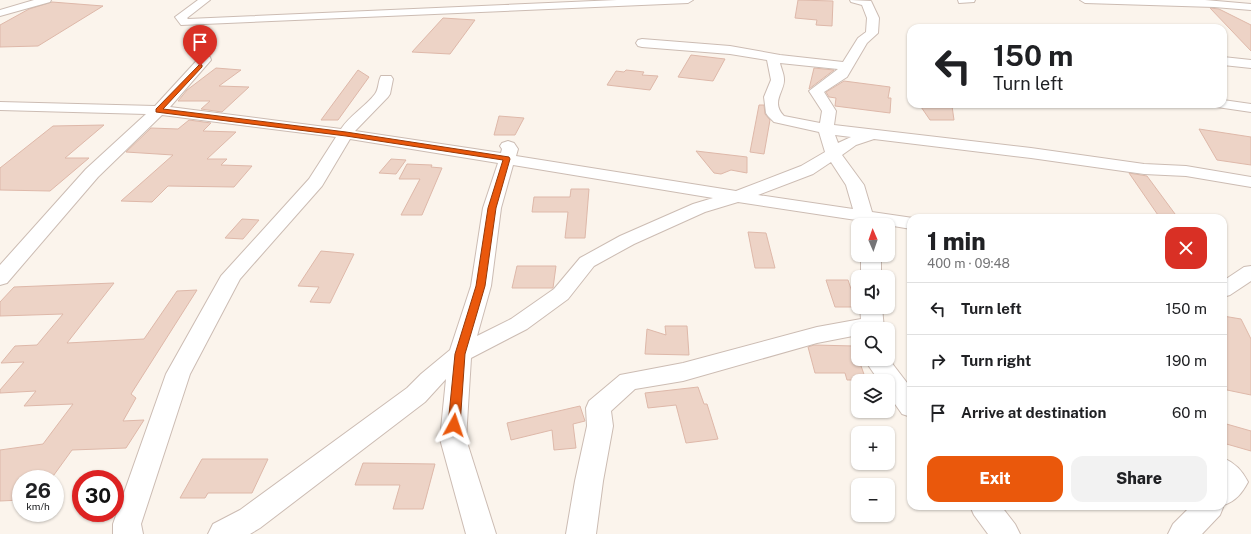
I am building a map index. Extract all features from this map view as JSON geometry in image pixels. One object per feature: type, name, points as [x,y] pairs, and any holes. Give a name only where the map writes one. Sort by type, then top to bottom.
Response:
[{"type":"street","points":[[0,12],[46,0]]},
{"type":"street","points":[[205,0],[181,17],[185,23],[563,4],[688,0]]},
{"type":"street","points":[[855,0],[867,4],[872,18],[872,33],[862,41],[842,74],[816,91],[829,111],[826,129],[833,154],[855,185],[864,218]]},
{"type":"street","points":[[1085,0],[1220,2],[1251,7]]},
{"type":"street","points":[[1220,2],[1251,18]]},
{"type":"street","points":[[642,43],[730,50],[780,59],[846,66]]},
{"type":"street","points":[[0,278],[9,259],[92,173],[158,110],[206,60]]},
{"type":"street","points":[[773,60],[778,80],[771,97],[773,112],[779,119],[826,129],[1144,169],[1186,171],[1251,182]]},
{"type":"street","points":[[1227,61],[1251,64]]},
{"type":"street","points":[[128,534],[127,524],[178,374],[231,276],[316,182],[352,124],[383,94],[386,79]]},
{"type":"street","points":[[1227,105],[1251,108]]},
{"type":"street","points":[[0,106],[158,110],[507,153],[854,218]]},
{"type":"street","points":[[223,534],[250,519],[416,394],[429,380],[460,354],[519,324],[561,294],[588,262],[627,240],[699,208],[737,197],[806,170],[850,142],[871,135]]},
{"type":"street","points":[[481,534],[453,439],[460,354],[481,286],[492,208],[507,153]]},
{"type":"street","points":[[895,222],[907,223]]},
{"type":"street","points":[[1232,286],[1251,272]]},
{"type":"street","points":[[581,534],[589,481],[600,426],[598,408],[628,381],[683,372],[872,320]]},
{"type":"street","points":[[881,366],[907,402]]},
{"type":"street","points":[[1227,474],[1234,482],[1227,489]]},
{"type":"street","points":[[987,510],[1005,534]]},
{"type":"street","points":[[1183,534],[1206,510]]},
{"type":"building","points":[[798,0],[833,1],[832,26],[816,25],[817,20],[795,18]]},
{"type":"building","points":[[52,2],[103,6],[38,46],[0,47],[0,25],[29,9]]},
{"type":"building","points":[[1210,8],[1219,9],[1251,25],[1251,51],[1227,26],[1227,24]]},
{"type":"building","points":[[443,18],[475,20],[450,54],[412,52]]},
{"type":"building","points":[[691,55],[725,59],[713,81],[678,77]]},
{"type":"building","points":[[216,68],[241,70],[219,86],[249,87],[222,112],[201,109],[210,101],[178,101],[187,90]]},
{"type":"building","points":[[814,68],[834,70],[809,89]]},
{"type":"building","points":[[358,70],[369,77],[338,120],[321,120]]},
{"type":"building","points":[[626,70],[644,72],[642,75],[658,76],[650,90],[607,85],[616,71],[624,72]]},
{"type":"building","points":[[844,81],[890,87],[888,98],[891,98],[890,113],[835,106],[836,98],[829,97],[826,92]]},
{"type":"building","points":[[759,105],[764,105],[765,114],[770,120],[764,154],[750,152]]},
{"type":"building","points":[[922,108],[952,108],[954,120],[930,120]]},
{"type":"building","points":[[499,116],[524,118],[515,135],[494,135]]},
{"type":"building","points":[[189,120],[211,123],[203,131],[236,132],[207,159],[227,159],[221,165],[252,166],[234,187],[168,186],[152,202],[121,201],[173,155],[126,152],[151,128],[178,129]]},
{"type":"building","points":[[104,125],[65,158],[89,158],[50,191],[0,190],[0,168],[53,126]]},
{"type":"building","points":[[1199,129],[1251,137],[1251,165],[1217,160]]},
{"type":"building","points":[[696,151],[747,157],[747,173],[731,170],[721,174],[714,173]]},
{"type":"building","points":[[391,159],[406,160],[396,174],[379,173]]},
{"type":"building","points":[[407,164],[432,165],[431,167],[442,168],[422,215],[401,215],[420,179],[399,179]]},
{"type":"building","points":[[1129,173],[1147,176],[1175,214],[1157,214]]},
{"type":"building","points":[[571,189],[589,189],[585,238],[565,238],[568,212],[532,212],[534,197],[570,197]]},
{"type":"building","points":[[242,219],[259,220],[243,239],[225,238]]},
{"type":"building","points":[[748,232],[766,233],[775,268],[755,268]]},
{"type":"building","points":[[321,251],[354,254],[330,303],[310,302],[319,287],[298,286]]},
{"type":"building","points":[[517,266],[556,266],[553,288],[512,288]]},
{"type":"building","points":[[826,280],[848,280],[851,289],[851,307],[835,307]]},
{"type":"building","points":[[114,283],[67,343],[144,339],[177,291],[197,290],[131,394],[136,398],[123,421],[144,420],[126,448],[72,450],[58,470],[12,470],[12,500],[0,501],[0,450],[43,444],[73,404],[24,406],[36,391],[0,393],[0,390],[24,362],[1,363],[15,346],[37,345],[63,314],[0,316],[0,302],[14,287]]},
{"type":"building","points":[[1227,317],[1241,319],[1251,339],[1251,395],[1227,390]]},
{"type":"building","points":[[665,326],[687,326],[689,355],[645,354],[647,329],[666,335]]},
{"type":"building","points":[[814,345],[851,346],[851,366],[861,366],[864,374],[851,374],[851,380],[847,380],[845,373],[815,373],[808,347]]},
{"type":"building","points":[[698,387],[704,404],[707,404],[718,439],[686,443],[676,405],[648,408],[645,393]]},
{"type":"building","points":[[580,406],[585,421],[573,424],[576,448],[554,450],[552,430],[511,440],[507,423]]},
{"type":"building","points":[[1227,424],[1251,431],[1251,451],[1227,444]]},
{"type":"building","points":[[202,459],[268,459],[252,493],[208,493],[205,498],[180,498]]},
{"type":"building","points":[[363,463],[435,464],[423,509],[393,509],[400,485],[355,485]]},
{"type":"route","points":[[200,66],[158,110],[346,134],[507,159],[492,208],[481,286],[460,354],[454,425]]}]
